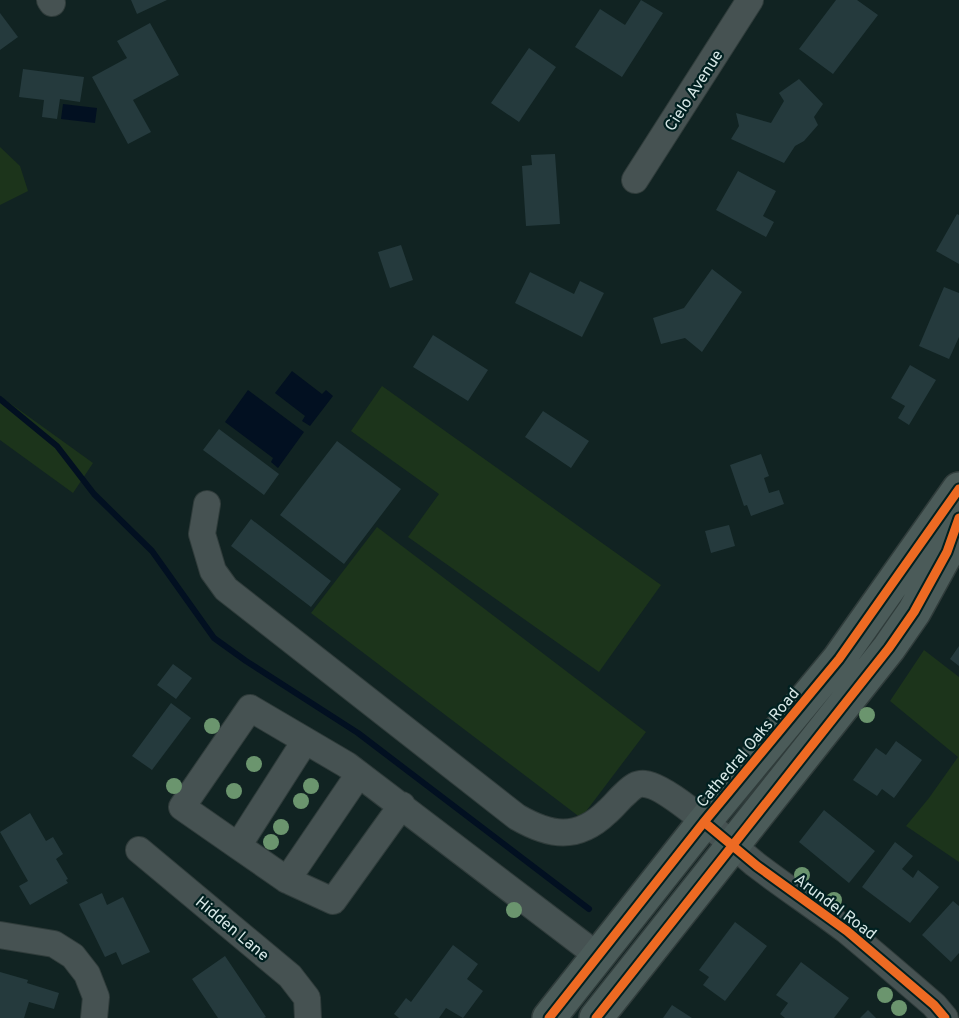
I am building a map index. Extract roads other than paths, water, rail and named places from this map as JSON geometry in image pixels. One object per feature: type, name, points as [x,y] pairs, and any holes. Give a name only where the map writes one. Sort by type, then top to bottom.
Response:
[{"type":"main road","name":"Cathedral Oaks Road","points":[[549,1018],[704,822],[839,659],[959,489]]},
{"type":"main road","points":[[596,1018],[889,648],[914,612],[947,552],[959,518]]},
{"type":"street","name":"Cielo Avenue","points":[[635,180],[750,0]]},
{"type":"street","name":"Arundel Road","points":[[207,504],[202,534],[213,571],[226,589],[517,817],[553,833],[573,833],[591,825],[634,785],[644,783],[652,785],[670,795],[847,931],[926,998],[945,1018]]},
{"type":"street","points":[[402,805],[333,901],[287,880],[182,807],[250,708],[347,765],[402,805],[598,956]]},
{"type":"street","points":[[238,846],[305,741]]},
{"type":"street","points":[[287,880],[359,774]]},
{"type":"street","name":"Hidden Lane","points":[[139,850],[290,976],[307,998],[308,1018]]},
{"type":"street","points":[[0,935],[54,944],[73,956],[87,974],[96,997],[94,1018]]},
{"type":"water","points":[[63,104],[97,108],[95,123],[61,119]]},
{"type":"water","points":[[292,371],[322,394],[326,390],[333,396],[310,426],[302,421],[305,416],[275,393]]},
{"type":"water","points":[[248,390],[304,432],[278,468],[271,462],[273,458],[225,422]]},
{"type":"waterway","points":[[0,399],[57,446],[94,494],[152,551],[214,638],[358,733],[589,909]]}]
